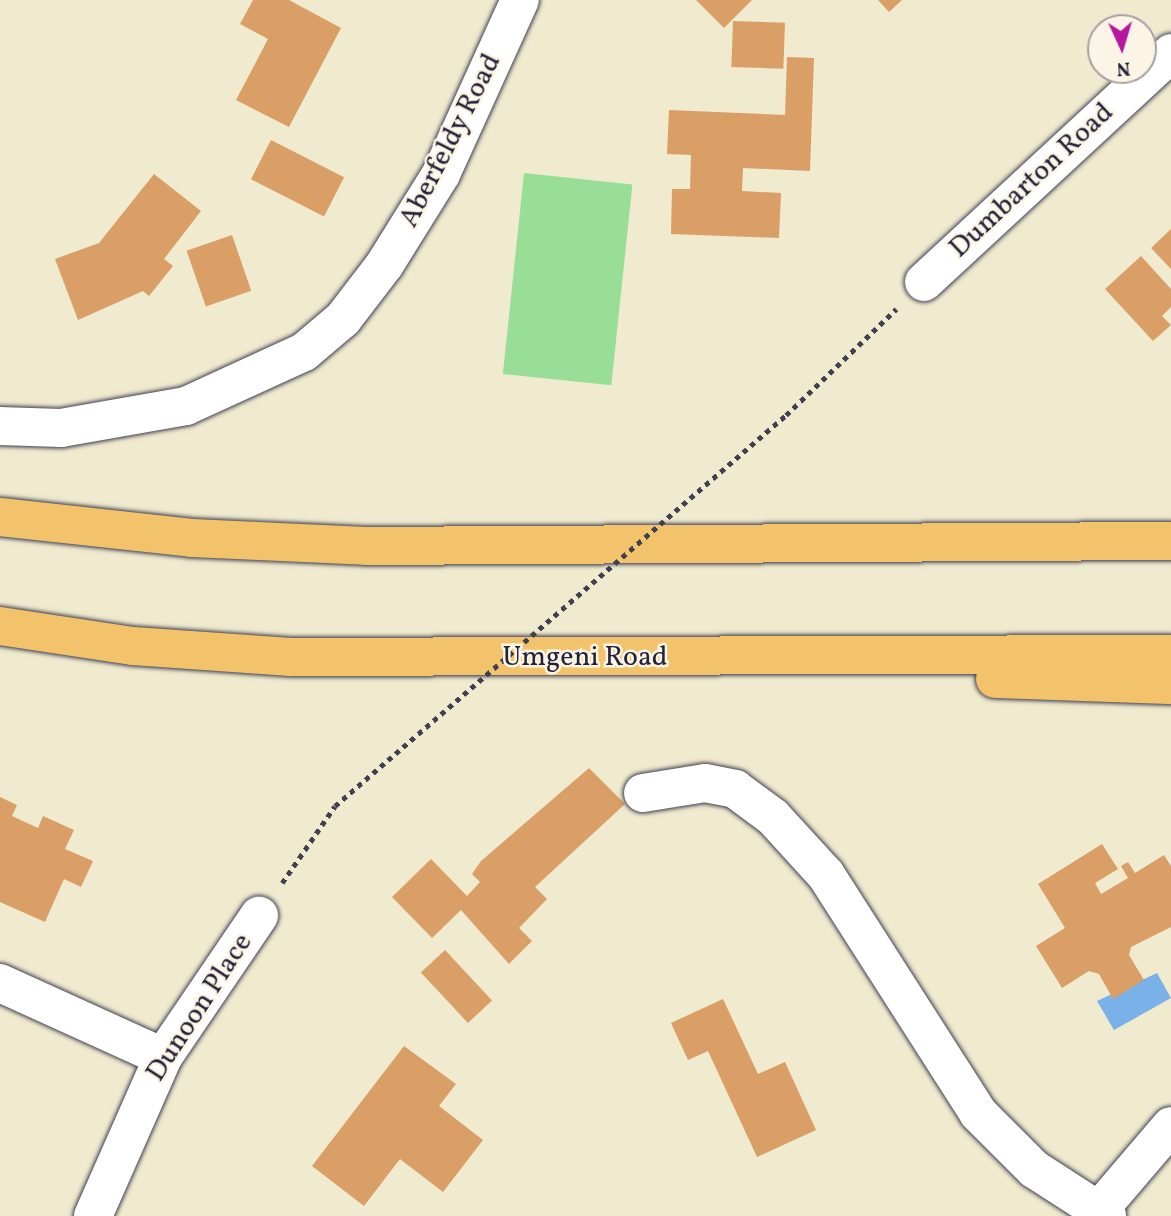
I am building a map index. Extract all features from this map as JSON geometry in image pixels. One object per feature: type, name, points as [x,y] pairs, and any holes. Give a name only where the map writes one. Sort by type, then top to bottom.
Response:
[{"type":"highway","points":[[0,517],[192,538],[366,546],[1171,541]]},
{"type":"highway","points":[[988,541],[1171,523]]},
{"type":"highway","name":"Umgeni Road","points":[[0,626],[133,646],[291,657],[1171,654]]},
{"type":"highway","points":[[624,657],[1171,685]]},
{"type":"street","name":"Aberfeldy Road","points":[[0,426],[61,428],[173,409],[243,384],[304,352],[343,319],[386,264],[441,174],[520,0]]},
{"type":"street","name":"Dumbarton Road","points":[[924,282],[1171,53]]},
{"type":"street","points":[[643,793],[705,783],[735,789],[773,817],[826,875],[978,1113],[1034,1169],[1100,1214],[1171,1126]]},
{"type":"street","name":"Dunoon Place","points":[[93,1216],[163,1057],[259,916]]},
{"type":"street","points":[[0,983],[163,1057]]},
{"type":"path","points":[[259,916],[335,806],[786,415],[924,282]]},
{"type":"green space","points":[[524,173],[632,184],[611,385],[503,374]]},
{"type":"water","points":[[1157,973],[1171,998],[1114,1030],[1097,1001]]},
{"type":"building","points":[[253,0],[289,0],[341,28],[289,127],[236,100],[268,39],[240,24]]},
{"type":"building","points":[[696,0],[752,0],[724,28]]},
{"type":"building","points":[[878,0],[902,0],[889,12]]},
{"type":"building","points":[[733,21],[785,23],[783,69],[731,67]]},
{"type":"building","points":[[787,57],[814,58],[810,171],[743,168],[742,191],[781,193],[779,238],[671,234],[672,189],[690,189],[691,155],[667,154],[669,110],[785,115]]},
{"type":"building","points":[[271,140],[344,177],[324,216],[251,179]]},
{"type":"building","points":[[154,174],[201,211],[164,259],[173,266],[149,296],[143,291],[78,320],[55,259],[99,243]]},
{"type":"building","points":[[1171,229],[1171,269],[1151,248]]},
{"type":"building","points":[[232,235],[251,291],[206,306],[187,251]]},
{"type":"building","points":[[1141,256],[1171,289],[1171,307],[1162,316],[1171,325],[1153,341],[1105,289]]},
{"type":"building","points":[[589,768],[625,804],[535,887],[547,899],[519,928],[532,941],[509,964],[461,910],[432,938],[392,897],[431,859],[467,896],[480,882],[472,874],[481,861]]},
{"type":"building","points":[[0,797],[17,805],[12,816],[38,828],[43,816],[74,830],[65,849],[93,861],[81,887],[64,879],[45,922],[0,902]]},
{"type":"building","points":[[1102,844],[1118,869],[1095,883],[1101,894],[1128,878],[1121,866],[1128,862],[1135,873],[1164,855],[1171,866],[1171,927],[1131,947],[1129,955],[1144,980],[1113,999],[1099,974],[1089,971],[1062,988],[1036,946],[1065,928],[1038,884]]},
{"type":"building","points":[[445,950],[492,1000],[468,1023],[421,973]]},
{"type":"building","points":[[723,999],[758,1074],[785,1062],[816,1130],[757,1157],[708,1051],[688,1060],[671,1023]]},
{"type":"building","points":[[404,1046],[456,1084],[439,1106],[483,1140],[443,1192],[400,1159],[364,1206],[312,1166]]}]
